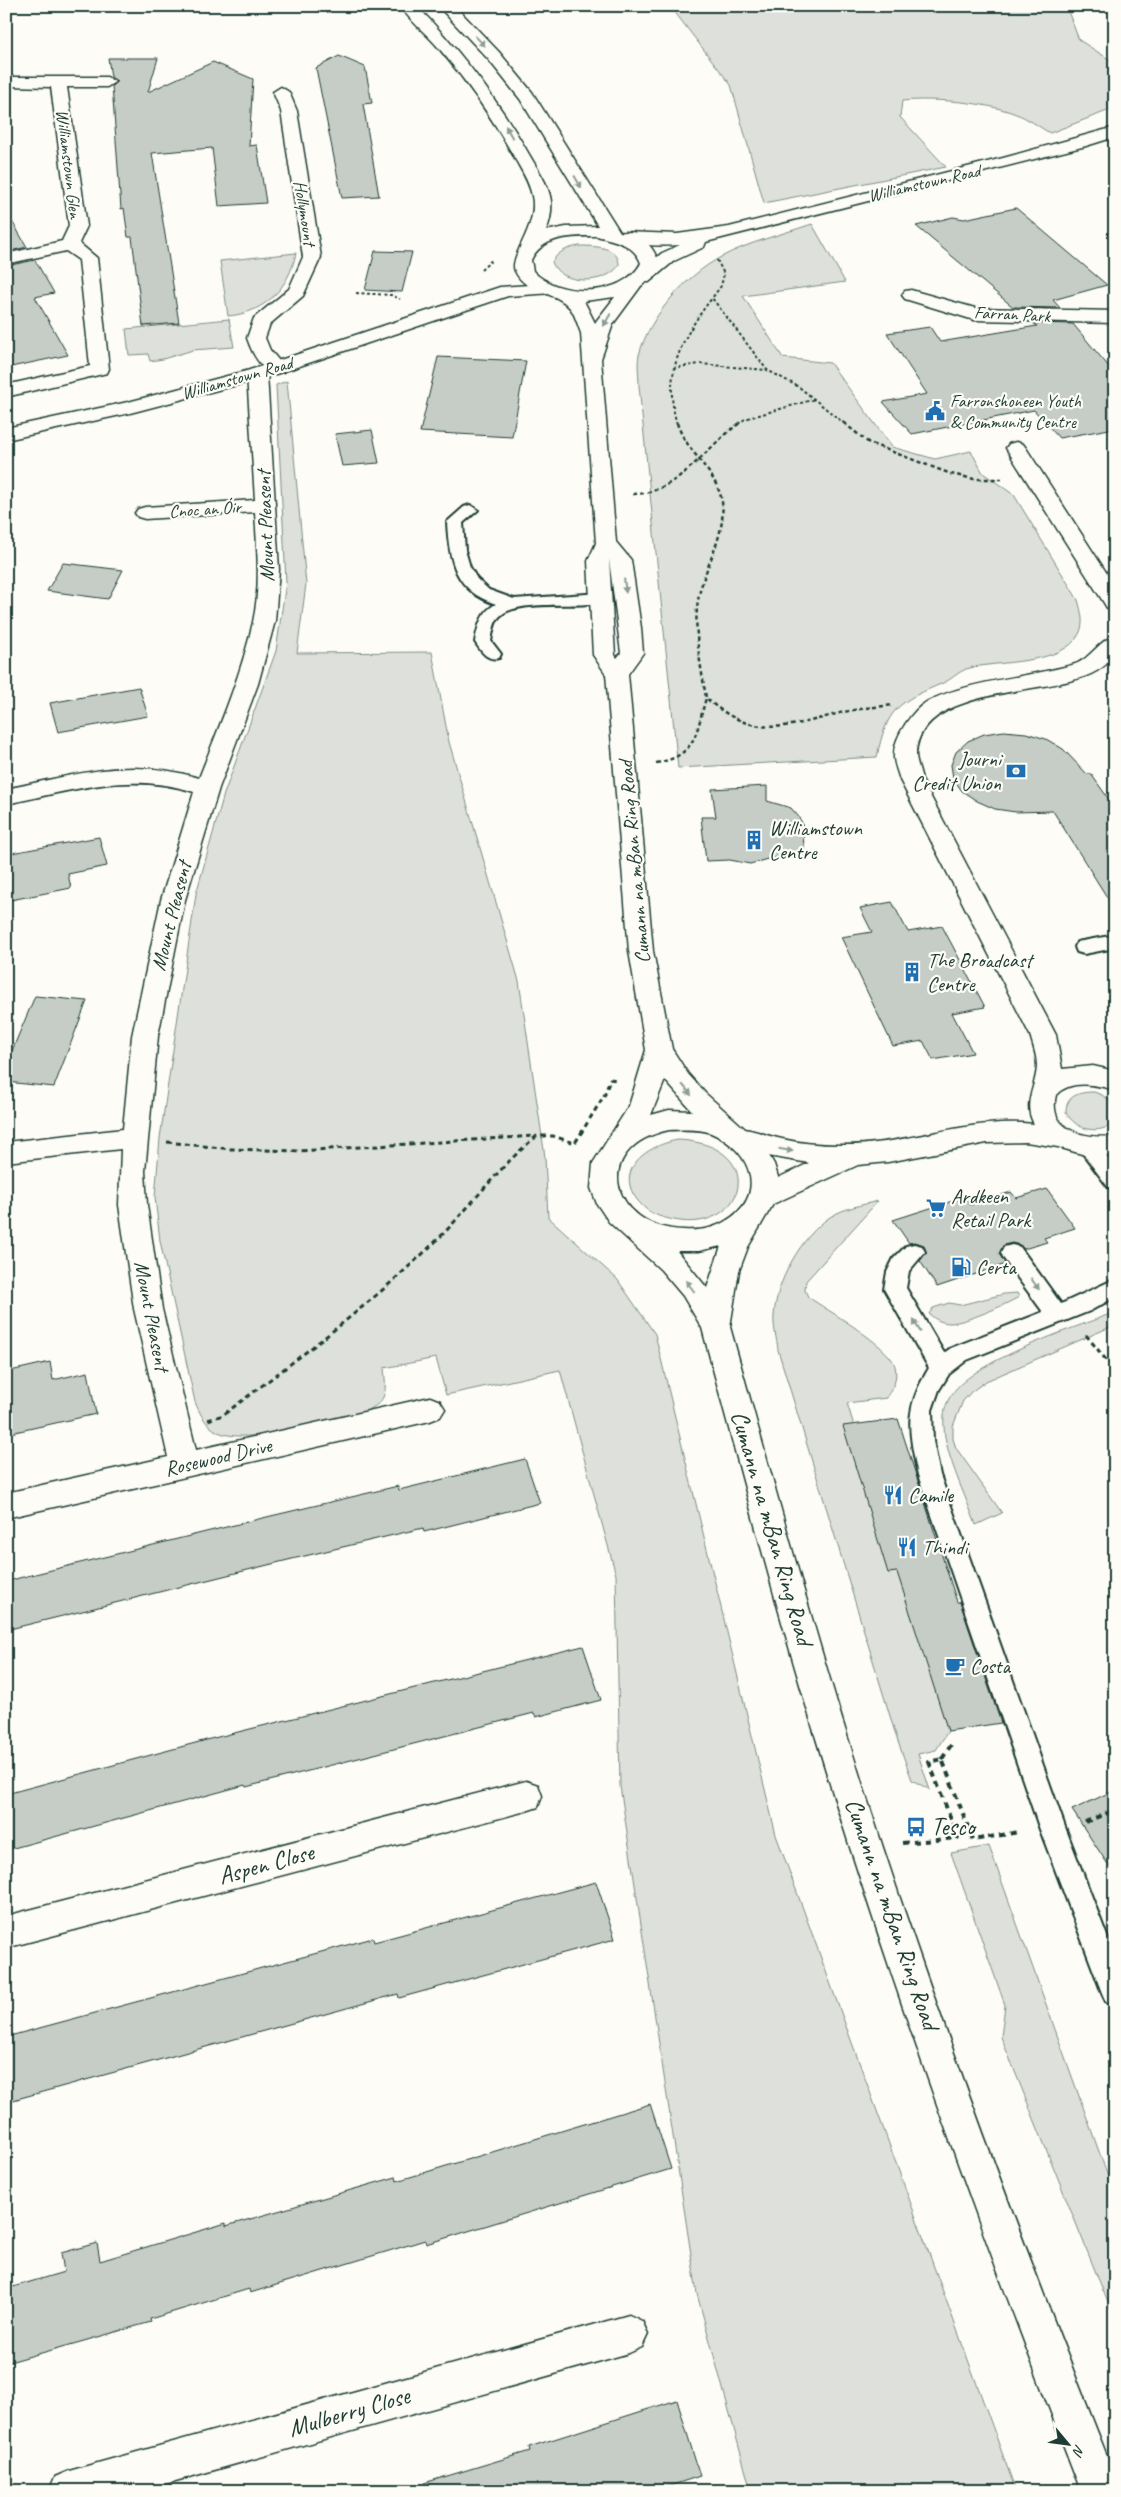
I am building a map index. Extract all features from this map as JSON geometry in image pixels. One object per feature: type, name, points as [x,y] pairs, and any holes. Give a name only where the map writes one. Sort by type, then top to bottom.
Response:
[{"type":"street","points":[[408,6],[437,36],[475,81],[506,126],[532,175],[542,199],[542,210],[539,228],[532,245]]},
{"type":"street","points":[[446,6],[512,77],[537,111],[594,209],[618,235],[646,252],[650,260],[649,269],[638,282]]},
{"type":"street","points":[[11,82],[107,82]]},
{"type":"street","name":"Williamstown Glen","points":[[58,82],[78,226],[69,246]]},
{"type":"street","name":"Hollymount","points":[[266,371],[256,338],[261,322],[297,292],[312,257],[289,111],[281,92]]},
{"type":"street","name":"Williamstown Road","points":[[732,231],[964,174],[1115,132]]},
{"type":"street","points":[[532,245],[548,237],[567,232],[597,231],[666,241],[732,231]]},
{"type":"street","points":[[638,282],[681,250],[732,231]]},
{"type":"street","name":"Williamstown Road","points":[[463,304],[497,284],[522,261],[525,252],[532,245]]},
{"type":"street","name":"Williamstown Glen","points":[[6,258],[69,246],[88,258],[100,369],[6,391]]},
{"type":"street","name":"Cumann na mBan Ring Road","points":[[522,261],[523,271],[532,281],[574,301],[583,312],[590,333],[606,543],[598,561],[604,655],[617,674],[641,951],[659,1050],[679,1081],[696,1100],[737,1135]]},
{"type":"street","name":"Williamstown Road","points":[[6,434],[130,407],[266,371],[506,291],[555,291],[600,294],[638,282]]},
{"type":"street","name":"Cumann na mBan Ring Road","points":[[593,360],[604,324],[638,282]]},
{"type":"street","name":"Farran Park","points":[[911,295],[974,314],[1115,317]]},
{"type":"street","name":"Mount Pleasent","points":[[185,1464],[148,1308],[133,1205],[132,1171],[134,1138],[145,1036],[158,962],[173,900],[207,788],[247,684],[264,621],[269,570],[265,505],[266,371]]},
{"type":"street","points":[[1016,448],[1115,603]]},
{"type":"street","name":"Cnoc an Óir","points":[[145,513],[265,505]]},
{"type":"street","points":[[606,543],[621,560],[630,628],[632,653],[617,674]]},
{"type":"street","points":[[1077,1143],[1048,1125],[1041,1107],[1050,1064],[1043,1035],[911,780],[906,754],[912,730],[934,707],[965,696],[1082,670],[1101,658],[1115,642]]},
{"type":"street","points":[[6,797],[122,774],[149,774],[188,781],[207,788]]},
{"type":"street","points":[[1043,1035],[1070,1058],[1110,1079]]},
{"type":"street","name":"Cumann na mBan Ring Road","points":[[614,1147],[643,1108],[652,1082],[659,1050]]},
{"type":"street","points":[[988,1132],[1025,1112],[1045,1093],[1069,1076],[1110,1079]]},
{"type":"street","points":[[856,1155],[804,1153],[774,1148],[737,1135],[714,1124],[692,1120],[669,1120],[648,1125],[629,1134],[614,1147],[605,1164],[603,1183],[609,1202],[622,1219],[635,1228],[665,1239],[700,1240],[730,1231],[758,1206],[811,1173],[856,1155],[988,1132],[1028,1133],[1077,1143],[1115,1146]]},
{"type":"street","points":[[737,1135],[754,1150],[762,1165],[765,1182],[758,1206]]},
{"type":"street","points":[[6,1152],[134,1138]]},
{"type":"street","name":"Cumann na mBan Ring Road","points":[[716,1327],[720,1286],[729,1254],[758,1206]]},
{"type":"street","name":"Cumann na mBan Ring Road","points":[[635,1228],[671,1262],[693,1288],[716,1327],[804,1641],[867,1847],[1033,2320],[1101,2491]]},
{"type":"street","name":"Rosewood Drive","points":[[6,1506],[430,1409]]},
{"type":"street","name":"Aspen Close","points":[[6,1932],[526,1796]]},
{"type":"street","name":"Mulberry Close","points":[[69,2491],[629,2334]]},
{"type":"lane","points":[[470,510],[455,522],[456,548],[463,572],[477,590],[510,603]]},
{"type":"lane","points":[[493,654],[483,642],[488,620],[495,610],[510,603],[601,598]]},
{"type":"lane","points":[[1084,947],[1115,941]]},
{"type":"lane","points":[[1077,1143],[1115,1182]]},
{"type":"lane","points":[[914,1252],[901,1263],[895,1276],[896,1289],[941,1368]]},
{"type":"lane","points":[[1012,1253],[1062,1313]]},
{"type":"lane","points":[[1115,1287],[1097,1298],[959,1354],[941,1368],[929,1388],[921,1410],[922,1441],[929,1475],[1052,1827],[1115,1993]]},
{"type":"path","points":[[625,765],[668,762],[679,758],[688,751],[706,698],[697,614],[700,595],[718,548],[723,521],[720,491],[701,460],[680,432],[670,401],[669,383],[687,332],[720,286],[724,274],[720,264],[712,255],[681,250]]},
{"type":"path","points":[[356,293],[391,295],[405,301]]},
{"type":"path","points":[[712,298],[767,370]]},
{"type":"path","points":[[673,368],[699,364],[767,370],[799,386],[869,442],[950,474],[974,479],[1001,479],[1032,472]]},
{"type":"path","points":[[602,494],[646,494],[687,472],[728,431],[745,419],[816,399]]},
{"type":"path","points":[[706,698],[717,709],[729,715],[750,722],[778,727],[788,727],[867,707],[894,705],[934,707]]},
{"type":"path","points":[[134,1138],[231,1149],[298,1151],[537,1136],[553,1136],[575,1143]]},
{"type":"path","points":[[177,1431],[223,1415],[332,1332],[435,1242],[515,1153],[537,1136]]},
{"type":"path","points":[[1062,1313],[1115,1371]]},
{"type":"path","points":[[867,1847],[958,1838],[929,1762],[942,1759],[951,1745]]},
{"type":"path","points":[[942,1759],[973,1840],[1052,1827]]},
{"type":"shaded area","points":[[670,6],[1066,6],[1079,40],[1115,63],[1115,108],[1050,133],[1029,120],[990,106],[929,100],[902,101],[900,117],[946,167],[764,203],[731,85]]},
{"type":"shaded area","points":[[812,224],[845,282],[743,296],[783,358],[830,363],[892,447],[935,459],[971,451],[983,473],[1014,495],[1078,600],[1082,626],[1079,634],[1071,644],[1059,652],[1028,660],[966,669],[946,682],[905,702],[897,708],[885,727],[877,757],[678,768],[639,386],[639,355],[644,340],[660,312],[695,274],[732,252]]},
{"type":"shaded area","points":[[579,246],[604,248],[615,254],[619,265],[613,272],[595,279],[574,279],[564,275],[557,270],[552,262],[557,255]]},
{"type":"shaded area","points":[[296,253],[288,277],[273,296],[253,310],[228,316],[220,261]]},
{"type":"shaded area","points":[[229,319],[234,347],[193,350],[150,361],[148,354],[129,355],[126,329]]},
{"type":"shaded area","points":[[287,381],[306,584],[297,653],[432,652],[449,742],[519,981],[545,1157],[548,1217],[617,1279],[655,1334],[776,1835],[1016,2491],[751,2491],[697,2294],[620,1786],[616,1575],[560,1370],[446,1395],[436,1358],[384,1368],[385,1392],[380,1402],[368,1410],[359,1414],[287,1431],[248,1436],[231,1436],[218,1432],[204,1419],[195,1402],[160,1241],[155,1197],[160,1138],[196,894],[224,794],[276,651],[286,582],[276,385]]},
{"type":"shaded area","points":[[1094,1092],[1115,1104],[1115,1122],[1102,1129],[1095,1130],[1081,1127],[1066,1112],[1071,1098],[1079,1094]]},
{"type":"shaded area","points":[[678,1140],[707,1145],[726,1156],[736,1171],[738,1187],[732,1202],[718,1214],[699,1221],[674,1220],[652,1213],[635,1197],[630,1185],[630,1174],[634,1164],[652,1149]]},
{"type":"shaded area","points":[[878,1201],[806,1281],[805,1290],[808,1297],[857,1329],[882,1349],[891,1358],[895,1366],[896,1375],[894,1383],[886,1398],[847,1403],[948,1731],[936,1750],[918,1754],[930,1790],[912,1780],[897,1739],[778,1350],[774,1324],[776,1303],[785,1275],[809,1236],[835,1214]]},
{"type":"shaded area","points":[[1017,1293],[1019,1297],[975,1317],[957,1322],[944,1322],[929,1314],[933,1308],[949,1303],[960,1305],[1004,1294]]},
{"type":"shaded area","points":[[1115,1312],[1115,1325],[986,1381],[971,1392],[963,1401],[953,1426],[953,1439],[956,1448],[1002,1513],[976,1525],[945,1438],[944,1414],[952,1394],[964,1381],[1003,1357]]},
{"type":"shaded area","points":[[989,1846],[1115,2196],[1115,2320],[1001,2037],[1005,2005],[951,1853]]},
{"type":"building","points":[[339,56],[365,67],[372,103],[363,104],[379,196],[342,198],[316,68]]},
{"type":"building","points":[[108,58],[158,58],[148,92],[213,62],[253,79],[249,146],[257,145],[266,203],[219,206],[212,148],[152,153],[179,323],[143,326],[132,237],[128,237],[124,208],[121,209],[112,86],[117,81],[111,77]]},
{"type":"building","points":[[1016,208],[1107,285],[1053,300],[1060,308],[1013,307],[916,226],[953,217],[964,219]]},
{"type":"building","points":[[6,211],[27,247],[6,252]]},
{"type":"building","points":[[375,251],[412,252],[402,292],[365,290]]},
{"type":"building","points":[[35,260],[54,293],[35,297],[68,355],[6,368],[6,266]]},
{"type":"building","points":[[1033,323],[1073,324],[1115,374],[1115,428],[1059,438],[1034,410],[912,434],[883,402],[927,394],[887,333],[930,327],[940,342],[1037,326]]},
{"type":"building","points":[[438,357],[526,361],[512,437],[420,432]]},
{"type":"building","points":[[372,430],[379,463],[342,466],[335,434]]},
{"type":"building","points":[[63,563],[123,570],[108,599],[47,591]]},
{"type":"building","points":[[139,687],[148,716],[58,732],[50,703]]},
{"type":"building","name":"Journi Credit Union","points":[[1004,731],[1026,733],[1046,739],[1063,749],[1087,774],[1091,774],[1115,808],[1115,910],[1053,811],[1016,812],[995,809],[977,801],[962,791],[953,778],[951,765],[956,752],[968,741],[984,734]]},
{"type":"building","name":"Williamstown Centre","points":[[767,786],[767,801],[791,808],[802,823],[805,857],[771,858],[750,864],[730,860],[706,861],[701,817],[716,817],[712,789]]},
{"type":"building","points":[[99,837],[107,866],[68,874],[71,888],[6,901],[6,854]]},
{"type":"building","name":"The Broadcast Centre","points":[[892,902],[908,932],[942,926],[985,1007],[952,1013],[973,1053],[933,1060],[923,1041],[893,1046],[841,937],[872,932],[860,908]]},
{"type":"building","points":[[35,996],[87,1001],[54,1087],[6,1082],[6,1065]]},
{"type":"building","points":[[1047,1189],[1075,1228],[1044,1238],[1047,1242],[1024,1249],[1020,1245],[1012,1243],[1004,1245],[999,1254],[1006,1264],[937,1287],[920,1261],[926,1253],[924,1245],[914,1242],[909,1243],[893,1220],[965,1197],[970,1205],[1011,1192],[1016,1198]]},
{"type":"building","points":[[50,1362],[53,1380],[88,1372],[96,1414],[6,1434],[6,1372]]},
{"type":"building","points":[[898,1419],[957,1602],[960,1602],[1001,1723],[948,1731],[897,1572],[888,1573],[843,1426]]},
{"type":"building","points":[[525,1459],[540,1503],[424,1532],[423,1528],[292,1559],[6,1630],[6,1582],[271,1516],[398,1486],[399,1490]]},
{"type":"building","points":[[583,1646],[601,1700],[536,1717],[534,1713],[246,1787],[245,1785],[10,1849],[6,1823],[6,1794],[214,1738]]},
{"type":"building","points":[[1115,1790],[1115,1875],[1072,1810]]},
{"type":"building","points":[[596,1882],[615,1939],[399,1998],[398,1994],[6,2102],[6,2037],[373,1938],[374,1942]]},
{"type":"building","points":[[650,2104],[671,2169],[426,2244],[425,2240],[250,2293],[249,2289],[150,2319],[151,2322],[6,2363],[6,2289],[64,2272],[61,2253],[97,2243],[100,2261],[226,2223],[226,2226],[396,2177],[397,2181]]},
{"type":"building","points":[[677,2400],[700,2476],[654,2491],[425,2491],[424,2483],[530,2451],[529,2447]]},
{"type":"place","name":"Farronshoneen Youth & Community Centre","points":[[935,411]]},
{"type":"place","name":"Journi Credit Union","points":[[1016,771]]},
{"type":"place","name":"Williamstown Centre","points":[[754,840]]},
{"type":"place","name":"The Broadcast Centre","points":[[912,972]]},
{"type":"place","name":"Ardkeen Retail Park","points":[[936,1208]]},
{"type":"place","name":"Certa","points":[[961,1267]]},
{"type":"place","name":"Camile","points":[[893,1495]]},
{"type":"place","name":"Thindi","points":[[907,1547]]},
{"type":"place","name":"Costa","points":[[955,1666]]},
{"type":"place","name":"Tesco","points":[[916,1827]]}]
